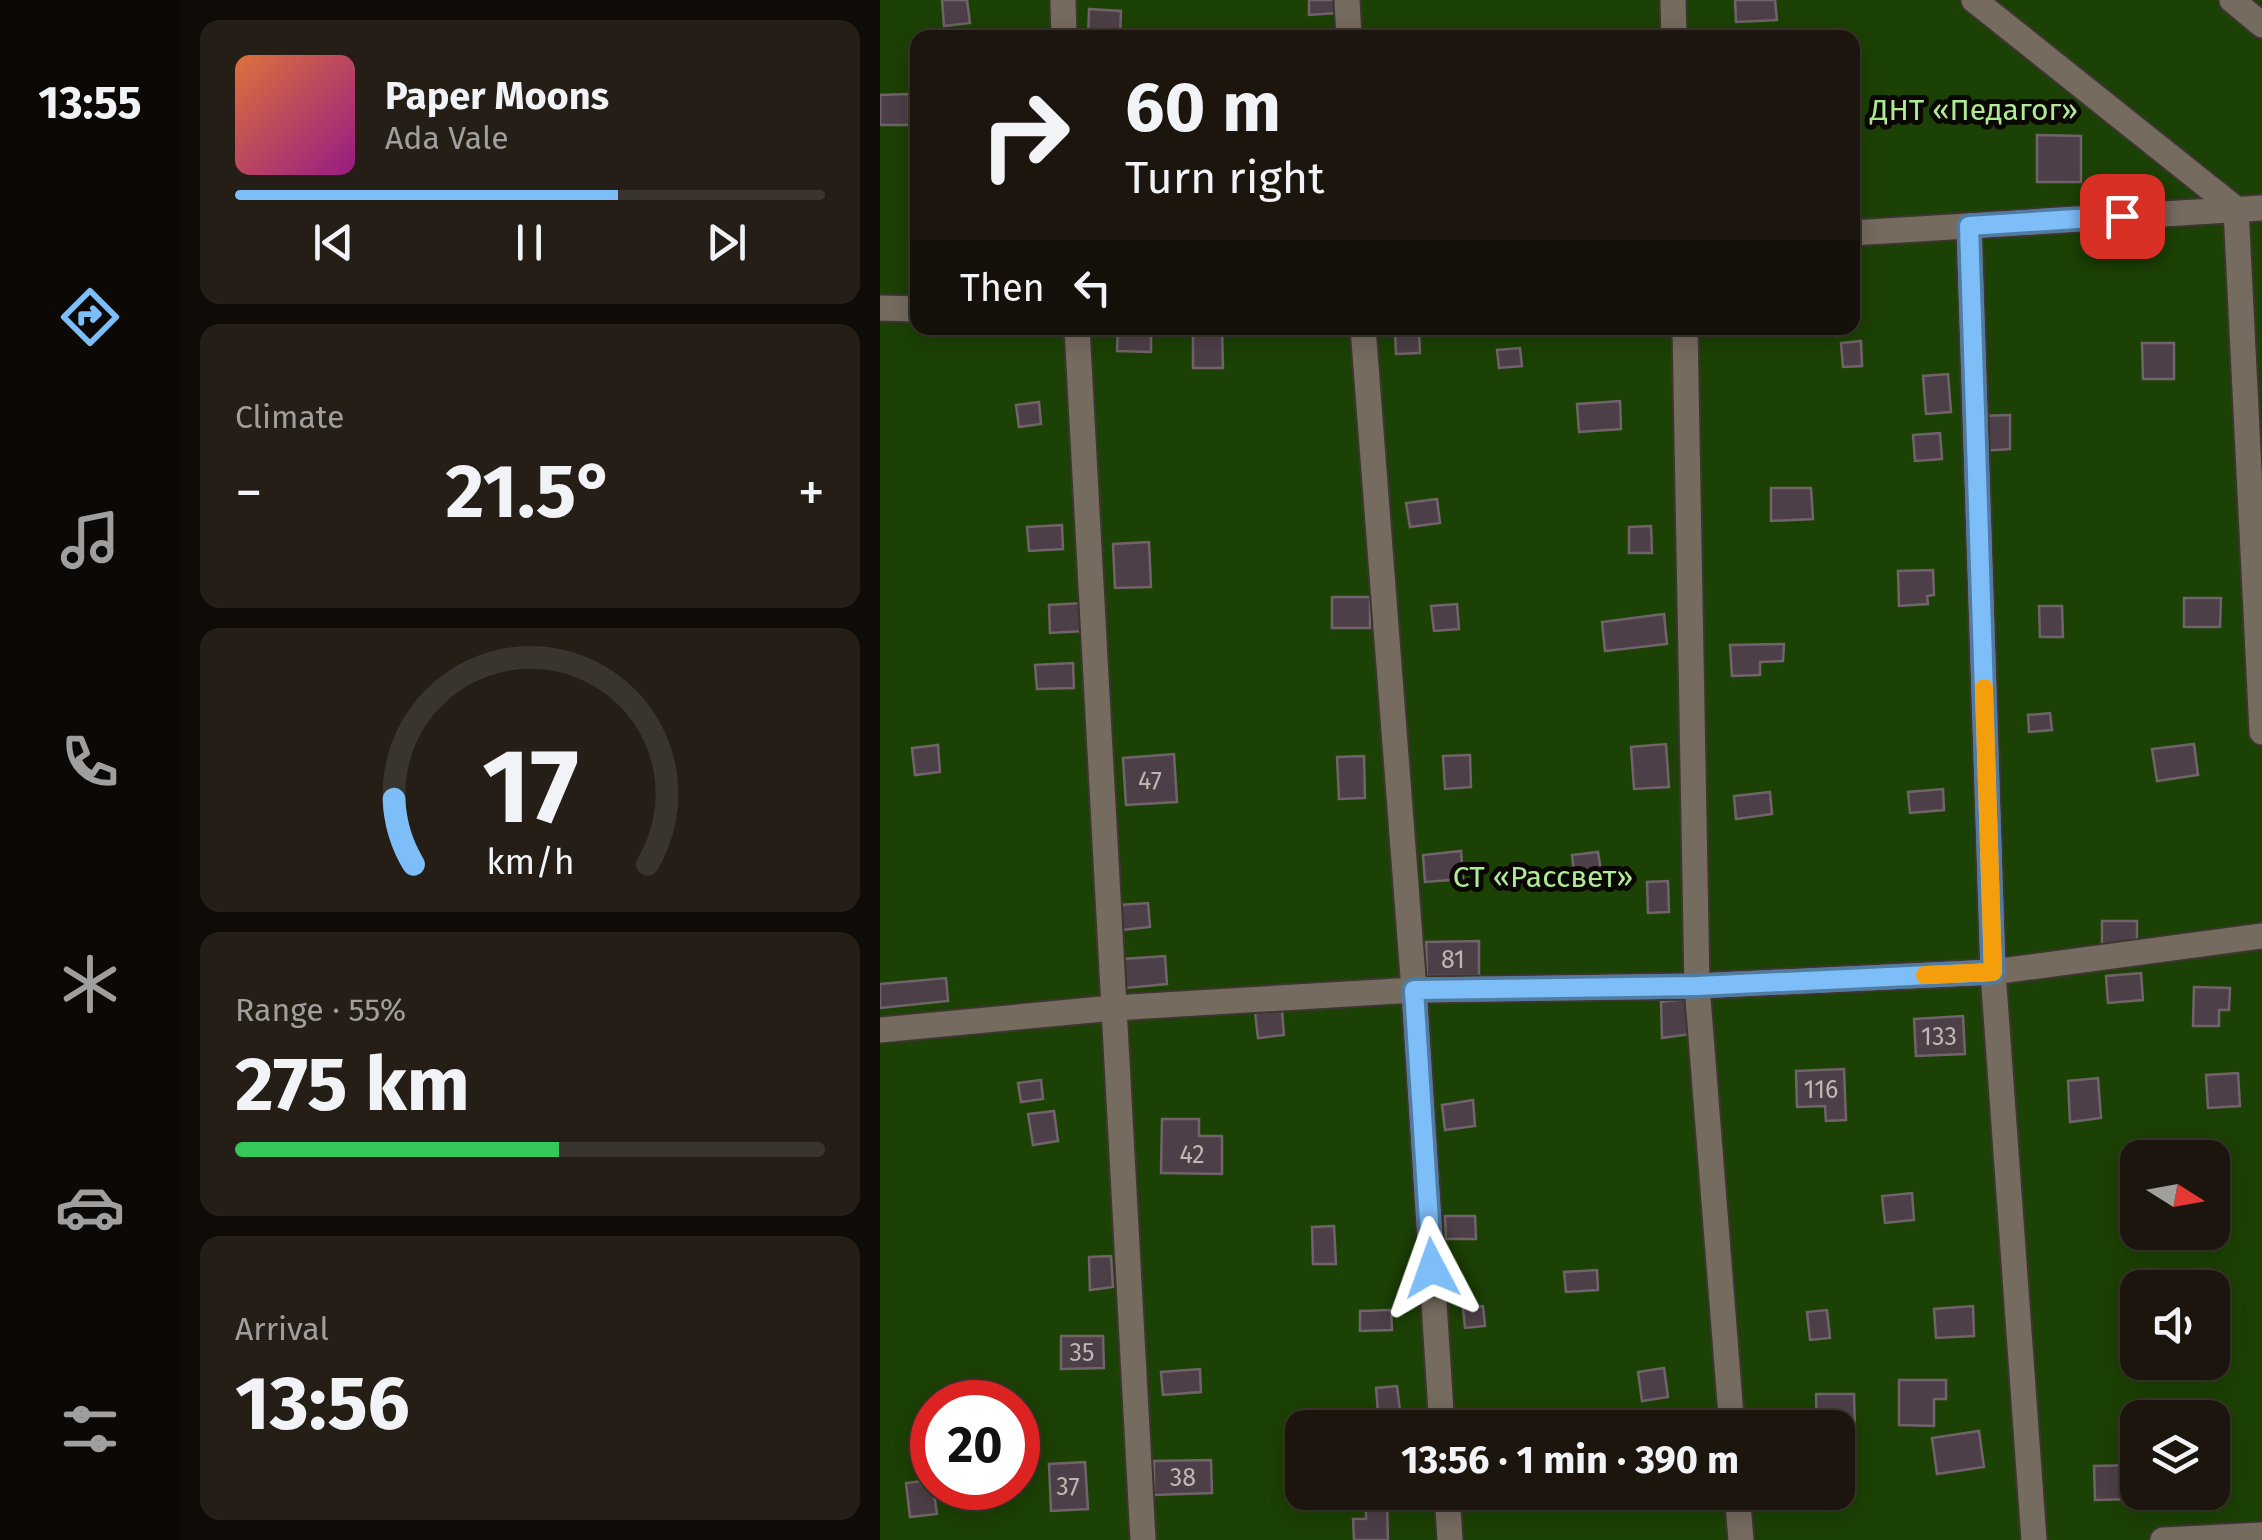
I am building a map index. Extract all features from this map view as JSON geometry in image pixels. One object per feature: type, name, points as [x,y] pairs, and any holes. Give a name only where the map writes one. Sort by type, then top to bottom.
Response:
[{"type":"lane","points":[[1063,0],[1064,30]]},
{"type":"lane","points":[[1347,0],[1349,30]]},
{"type":"lane","points":[[1672,0],[1674,30]]},
{"type":"lane","points":[[1974,0],[2249,208]]},
{"type":"lane","points":[[2232,0],[2262,24]]},
{"type":"lane","points":[[1860,233],[2249,208]]},
{"type":"lane","points":[[2249,208],[2262,732]]},
{"type":"lane","points":[[1969,226],[1993,972],[2034,1540]]},
{"type":"lane","points":[[880,308],[910,310]]},
{"type":"lane","points":[[1077,335],[1143,1540]]},
{"type":"lane","points":[[1364,335],[1414,990],[1441,1410]]},
{"type":"lane","points":[[1685,335],[1697,986],[1731,1410]]},
{"type":"lane","points":[[880,1030],[1113,1008],[1414,990],[1697,986],[1993,972],[2262,936]]},
{"type":"lane","points":[[1448,1510],[1450,1540]]},
{"type":"lane","points":[[1738,1510],[1740,1540]]},
{"type":"lane","points":[[2162,1540],[2262,1535]]},
{"type":"green space","name":"СТ «Рассвет»","points":[[880,0],[2262,0],[2262,1540],[880,1540]]},
{"type":"building","points":[[942,0],[967,0],[970,23],[944,26]]},
{"type":"building","points":[[1309,0],[1336,0],[1336,13],[1309,15]]},
{"type":"building","points":[[1735,0],[1775,0],[1777,20],[1736,22]]},
{"type":"building","points":[[1089,9],[1121,11],[1120,30],[1088,30]]},
{"type":"building","points":[[909,94],[909,125],[880,125],[880,95]]},
{"type":"building","points":[[2037,135],[2081,136],[2081,182],[2037,182]]},
{"type":"building","points":[[1118,335],[1151,335],[1151,352],[1117,351]]},
{"type":"building","points":[[1193,335],[1222,335],[1223,368],[1193,368]]},
{"type":"building","points":[[1395,335],[1419,335],[1420,353],[1396,354]]},
{"type":"building","points":[[1861,341],[1862,366],[1843,367],[1841,343]]},
{"type":"building","points":[[2142,343],[2174,343],[2174,379],[2143,379]]},
{"type":"building","points":[[1520,348],[1522,366],[1499,368],[1497,350]]},
{"type":"building","points":[[1948,374],[1951,412],[1926,414],[1923,376]]},
{"type":"building","points":[[1620,401],[1621,429],[1579,432],[1577,404]]},
{"type":"building","points":[[1039,402],[1041,424],[1019,427],[1016,405]]},
{"type":"building","points":[[2010,415],[2010,449],[1980,451],[1979,416]]},
{"type":"building","points":[[1940,433],[1942,459],[1915,461],[1913,435]]},
{"type":"building","points":[[1771,488],[1811,488],[1813,519],[1771,521]]},
{"type":"building","points":[[1437,499],[1440,523],[1410,527],[1406,503]]},
{"type":"building","points":[[1062,525],[1063,549],[1029,551],[1027,527]]},
{"type":"building","points":[[1651,526],[1652,553],[1629,553],[1629,527]]},
{"type":"building","points":[[1149,542],[1151,587],[1115,588],[1113,544]]},
{"type":"building","points":[[1933,570],[1934,595],[1927,596],[1928,604],[1899,606],[1898,571]]},
{"type":"building","points":[[1332,597],[1370,597],[1370,628],[1332,628]]},
{"type":"building","points":[[2184,598],[2221,598],[2220,627],[2184,627]]},
{"type":"building","points":[[1083,603],[1084,631],[1050,633],[1049,605]]},
{"type":"building","points":[[1457,604],[1459,629],[1434,631],[1431,606]]},
{"type":"building","points":[[2039,606],[2062,606],[2063,637],[2040,637]]},
{"type":"building","points":[[1664,614],[1667,644],[1605,651],[1602,622]]},
{"type":"building","points":[[1784,644],[1783,661],[1760,662],[1760,675],[1732,676],[1730,645]]},
{"type":"building","points":[[1073,663],[1074,688],[1037,689],[1035,665]]},
{"type":"building","points":[[2050,713],[2052,730],[2029,732],[2028,715]]},
{"type":"building","points":[[1666,744],[1669,787],[1634,789],[1631,747]]},
{"type":"building","points":[[2194,744],[2198,775],[2157,781],[2152,749]]},
{"type":"building","points":[[938,745],[940,772],[915,775],[912,748]]},
{"type":"building","points":[[1174,754],[1177,802],[1126,805],[1123,758]]},
{"type":"building","points":[[1470,755],[1471,787],[1445,789],[1443,756]]},
{"type":"building","points":[[1364,756],[1365,798],[1339,799],[1337,757]]},
{"type":"building","points":[[1943,789],[1944,810],[1910,813],[1908,792]]},
{"type":"building","points":[[1770,792],[1772,814],[1736,819],[1734,796]]},
{"type":"building","points":[[1461,851],[1463,879],[1425,882],[1423,855]]},
{"type":"building","points":[[1598,852],[1603,885],[1576,888],[1572,855]]},
{"type":"building","points":[[1668,881],[1669,912],[1648,913],[1647,882]]},
{"type":"building","points":[[1148,903],[1150,927],[1121,930],[1119,905]]},
{"type":"building","points":[[2102,921],[2137,921],[2137,946],[2102,947]]},
{"type":"building","points":[[1479,941],[1479,976],[1427,976],[1426,942]]},
{"type":"building","points":[[1165,956],[1167,984],[1126,988],[1123,959]]},
{"type":"building","points":[[2141,973],[2143,1000],[2108,1003],[2106,976]]},
{"type":"building","points":[[946,978],[948,1001],[880,1008],[880,984]]},
{"type":"building","points":[[2194,987],[2230,988],[2229,1010],[2219,1010],[2219,1026],[2193,1026]]},
{"type":"building","points":[[1687,999],[1691,1034],[1662,1038],[1661,1002]]},
{"type":"building","points":[[1282,1010],[1284,1035],[1258,1038],[1255,1012]]},
{"type":"building","points":[[1963,1016],[1965,1054],[1916,1056],[1914,1019]]},
{"type":"building","points":[[1844,1069],[1846,1120],[1826,1121],[1825,1106],[1797,1107],[1796,1071]]},
{"type":"building","points":[[2238,1073],[2240,1106],[2208,1108],[2206,1075]]},
{"type":"building","points":[[2098,1078],[2101,1118],[2070,1122],[2068,1081]]},
{"type":"building","points":[[1041,1080],[1043,1099],[1021,1102],[1018,1083]]},
{"type":"building","points":[[1473,1100],[1475,1126],[1445,1130],[1442,1105]]},
{"type":"building","points":[[1054,1111],[1058,1141],[1033,1145],[1028,1114]]},
{"type":"building","points":[[1162,1119],[1199,1119],[1199,1136],[1222,1136],[1222,1174],[1161,1173]]},
{"type":"building","points":[[1912,1193],[1914,1220],[1885,1223],[1882,1196]]},
{"type":"building","points":[[1445,1216],[1475,1216],[1476,1239],[1446,1239]]},
{"type":"building","points":[[1334,1226],[1336,1264],[1313,1264],[1312,1227]]},
{"type":"building","points":[[1111,1256],[1113,1287],[1090,1290],[1089,1257]]},
{"type":"building","points":[[1597,1270],[1598,1290],[1566,1292],[1564,1272]]},
{"type":"building","points":[[1483,1306],[1485,1326],[1465,1328],[1463,1308]]},
{"type":"building","points":[[1973,1306],[1974,1336],[1936,1338],[1934,1309]]},
{"type":"building","points":[[1391,1310],[1392,1330],[1360,1331],[1360,1311]]},
{"type":"building","points":[[1827,1310],[1830,1338],[1810,1340],[1807,1312]]},
{"type":"building","points":[[1061,1336],[1103,1336],[1104,1368],[1061,1369]]},
{"type":"building","points":[[1664,1368],[1668,1397],[1642,1401],[1638,1372]]},
{"type":"building","points":[[1200,1369],[1201,1392],[1163,1395],[1161,1372]]},
{"type":"building","points":[[1899,1380],[1946,1380],[1946,1399],[1934,1399],[1934,1426],[1899,1425]]},
{"type":"building","points":[[1397,1386],[1400,1410],[1378,1410],[1376,1388]]},
{"type":"building","points":[[1816,1394],[1854,1394],[1854,1410],[1816,1410]]},
{"type":"building","points":[[1979,1431],[1984,1467],[1937,1474],[1932,1438]]},
{"type":"building","points":[[1211,1460],[1212,1493],[1154,1495],[1154,1461]]},
{"type":"building","points":[[1085,1462],[1088,1509],[1051,1511],[1049,1464]]},
{"type":"building","points":[[2120,1465],[2120,1499],[2095,1500],[2094,1466]]},
{"type":"building","points":[[906,1483],[910,1483],[910,1510],[936,1510],[937,1514],[910,1517]]},
{"type":"building","points":[[1366,1510],[1387,1510],[1388,1540],[1354,1540],[1353,1519],[1366,1519]]},
{"type":"slow traffic","points":[[1925,975],[1993,972],[1984,688]]},
{"type":"route","points":[[1432,1268],[1414,990],[1697,986],[1993,972],[1969,226],[2122,216]]},
{"type":"park label","name":"ДНТ «Педагог»","points":[[1974,110]]}]
